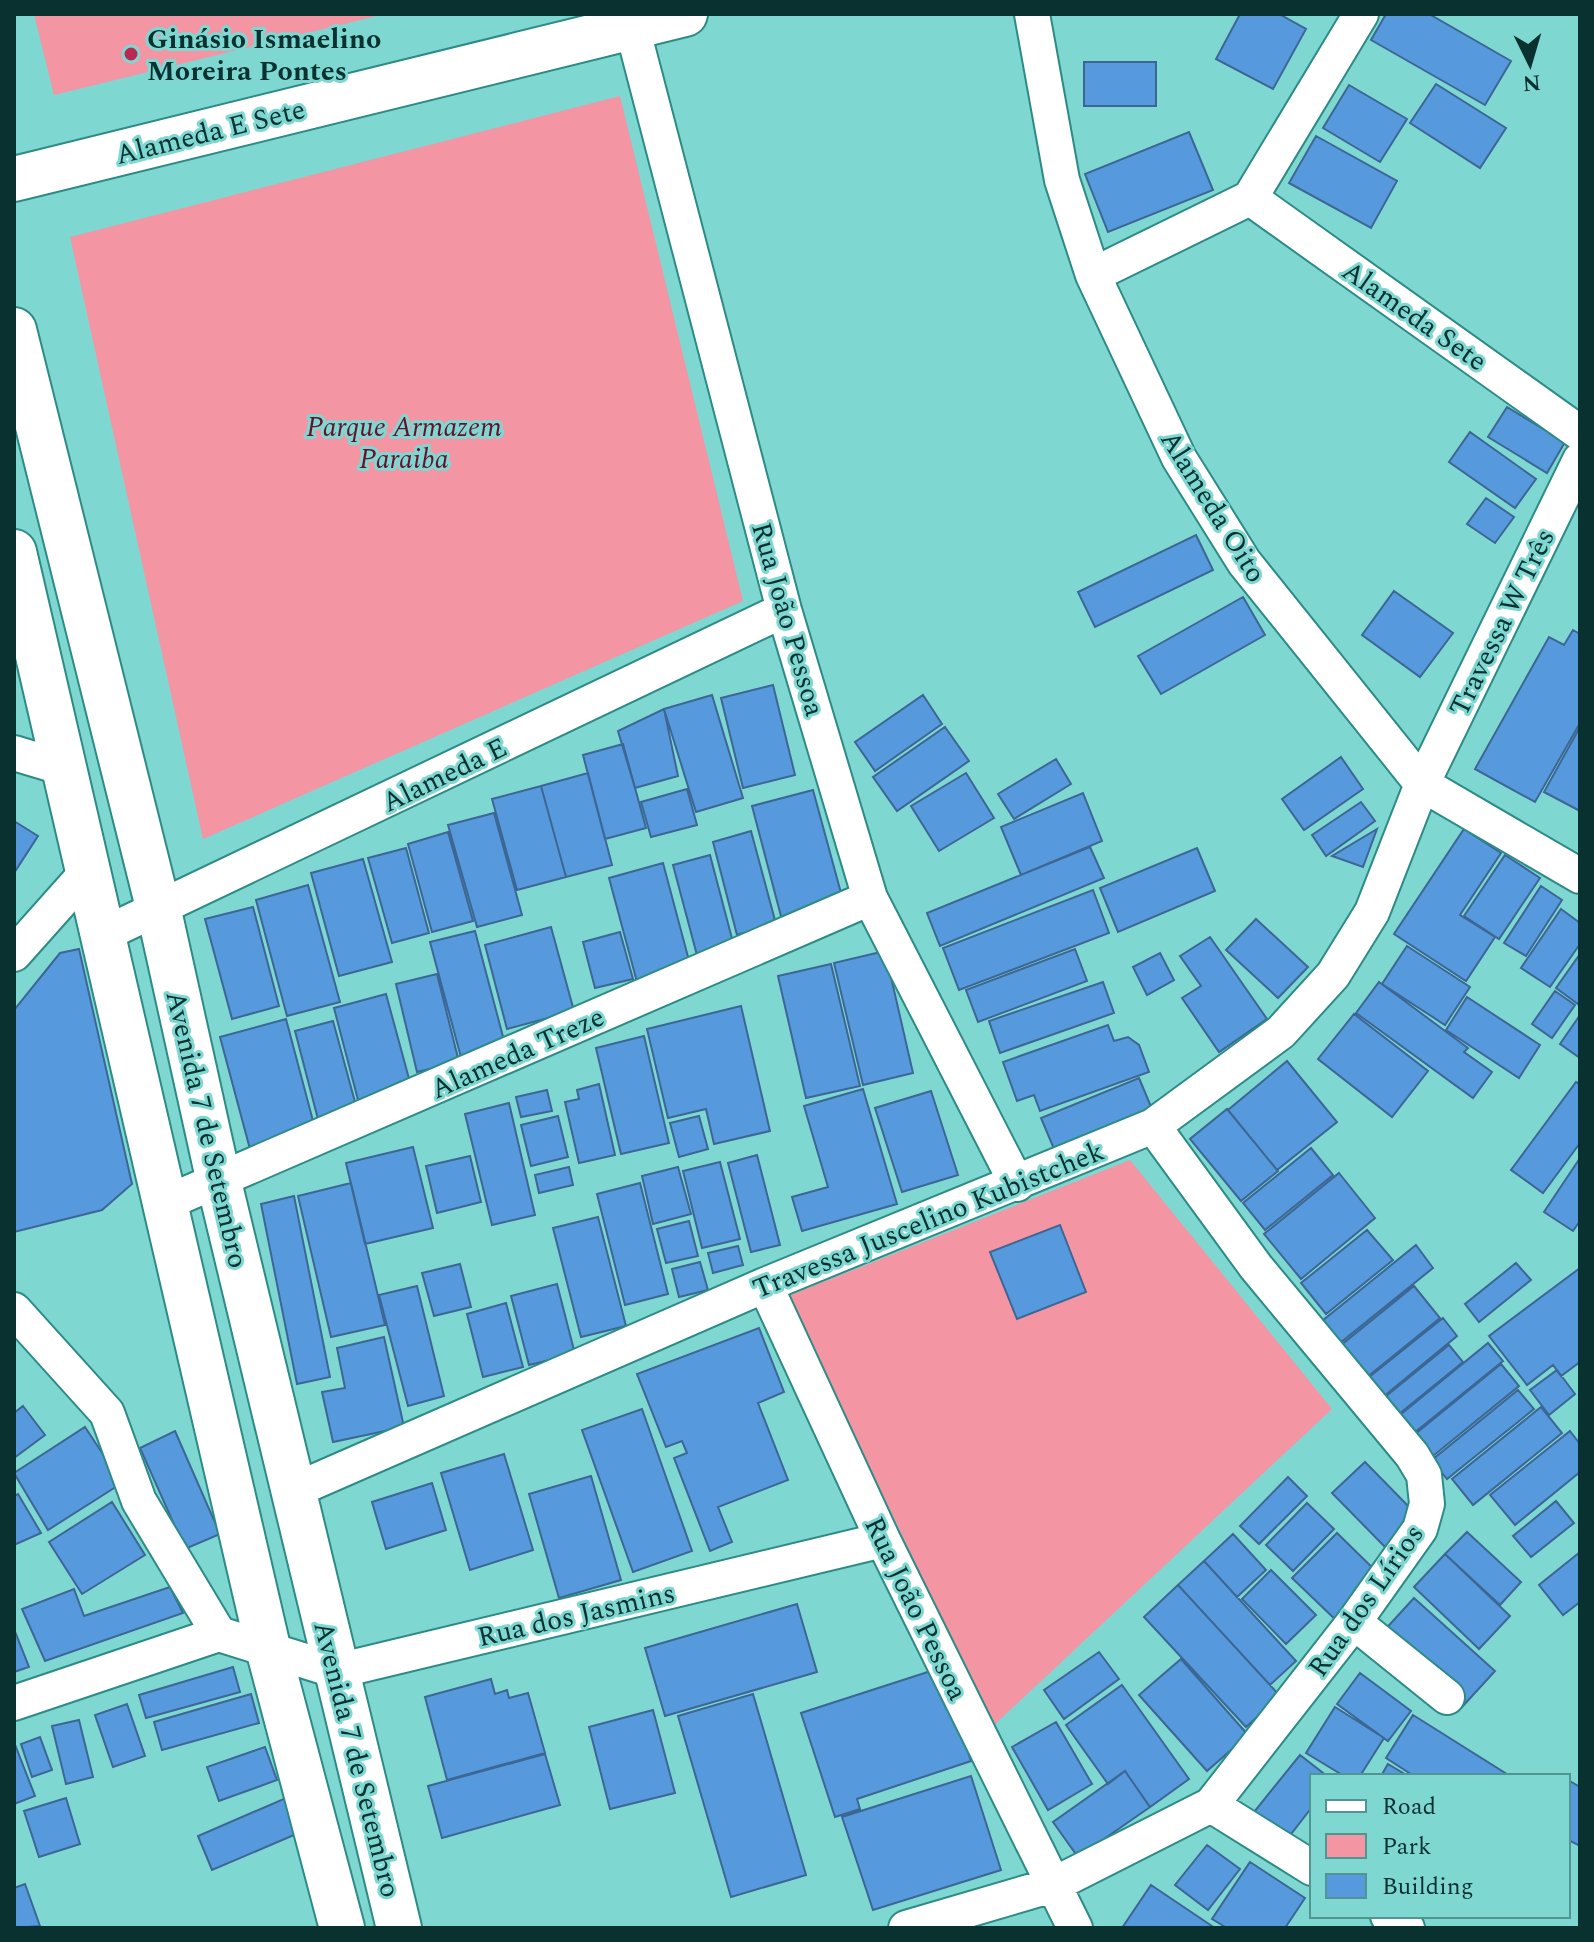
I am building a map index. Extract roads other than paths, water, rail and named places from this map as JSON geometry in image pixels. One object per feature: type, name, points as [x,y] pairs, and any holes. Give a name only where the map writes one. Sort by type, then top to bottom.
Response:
[{"type":"street","name":"Alameda E Sete","points":[[14,179],[685,14]]},
{"type":"street","name":"Alameda Oito","points":[[1032,14],[1062,180],[1093,275],[1179,458],[1244,562],[1422,784],[1580,876]]},
{"type":"street","points":[[1093,275],[1250,198],[1361,14]]},
{"type":"street","name":"Rua João Pessoa","points":[[632,27],[784,610],[870,898],[1017,1184]]},
{"type":"street","name":"Alameda Sete","points":[[1250,198],[1580,433]]},
{"type":"street","name":"Avenida 7 de Setembro","points":[[14,330],[159,911],[219,1182],[399,1928]]},
{"type":"street","name":"Travessa W Três","points":[[1422,784],[1580,460]]},
{"type":"street","points":[[14,552],[269,1652],[342,1928]]},
{"type":"street","name":"Alameda E","points":[[102,935],[159,911],[784,610]]},
{"type":"street","points":[[14,753],[64,768]]},
{"type":"street","name":"Travessa Juscelino Kubistchek","points":[[293,1491],[765,1285],[1153,1126],[1281,1032],[1333,975],[1372,912],[1422,784]]},
{"type":"street","points":[[14,954],[88,871]]},
{"type":"street","name":"Alameda Treze","points":[[163,1204],[870,898]]},
{"type":"street","name":"Rua dos Lírios","points":[[906,1928],[1053,1885],[1211,1805],[1354,1622],[1420,1529],[1427,1504],[1424,1475],[1412,1455],[1256,1267],[1153,1126]]},
{"type":"street","name":"Rua João Pessoa","points":[[765,1285],[883,1540],[1075,1928]]},
{"type":"street","points":[[14,1310],[107,1413],[139,1501],[219,1634],[14,1703]]},
{"type":"street","name":"Rua dos Jasmins","points":[[219,1634],[337,1671],[883,1540]]},
{"type":"street","points":[[1354,1622],[1447,1697]]},
{"type":"street","points":[[1211,1805],[1310,1867]]},
{"type":"place","name":"Ginásio Ismaelino Moreira Pontes","points":[[131,54]]},
{"type":"park label","name":"Parque Armazem Paraiba","points":[[404,442]]}]
